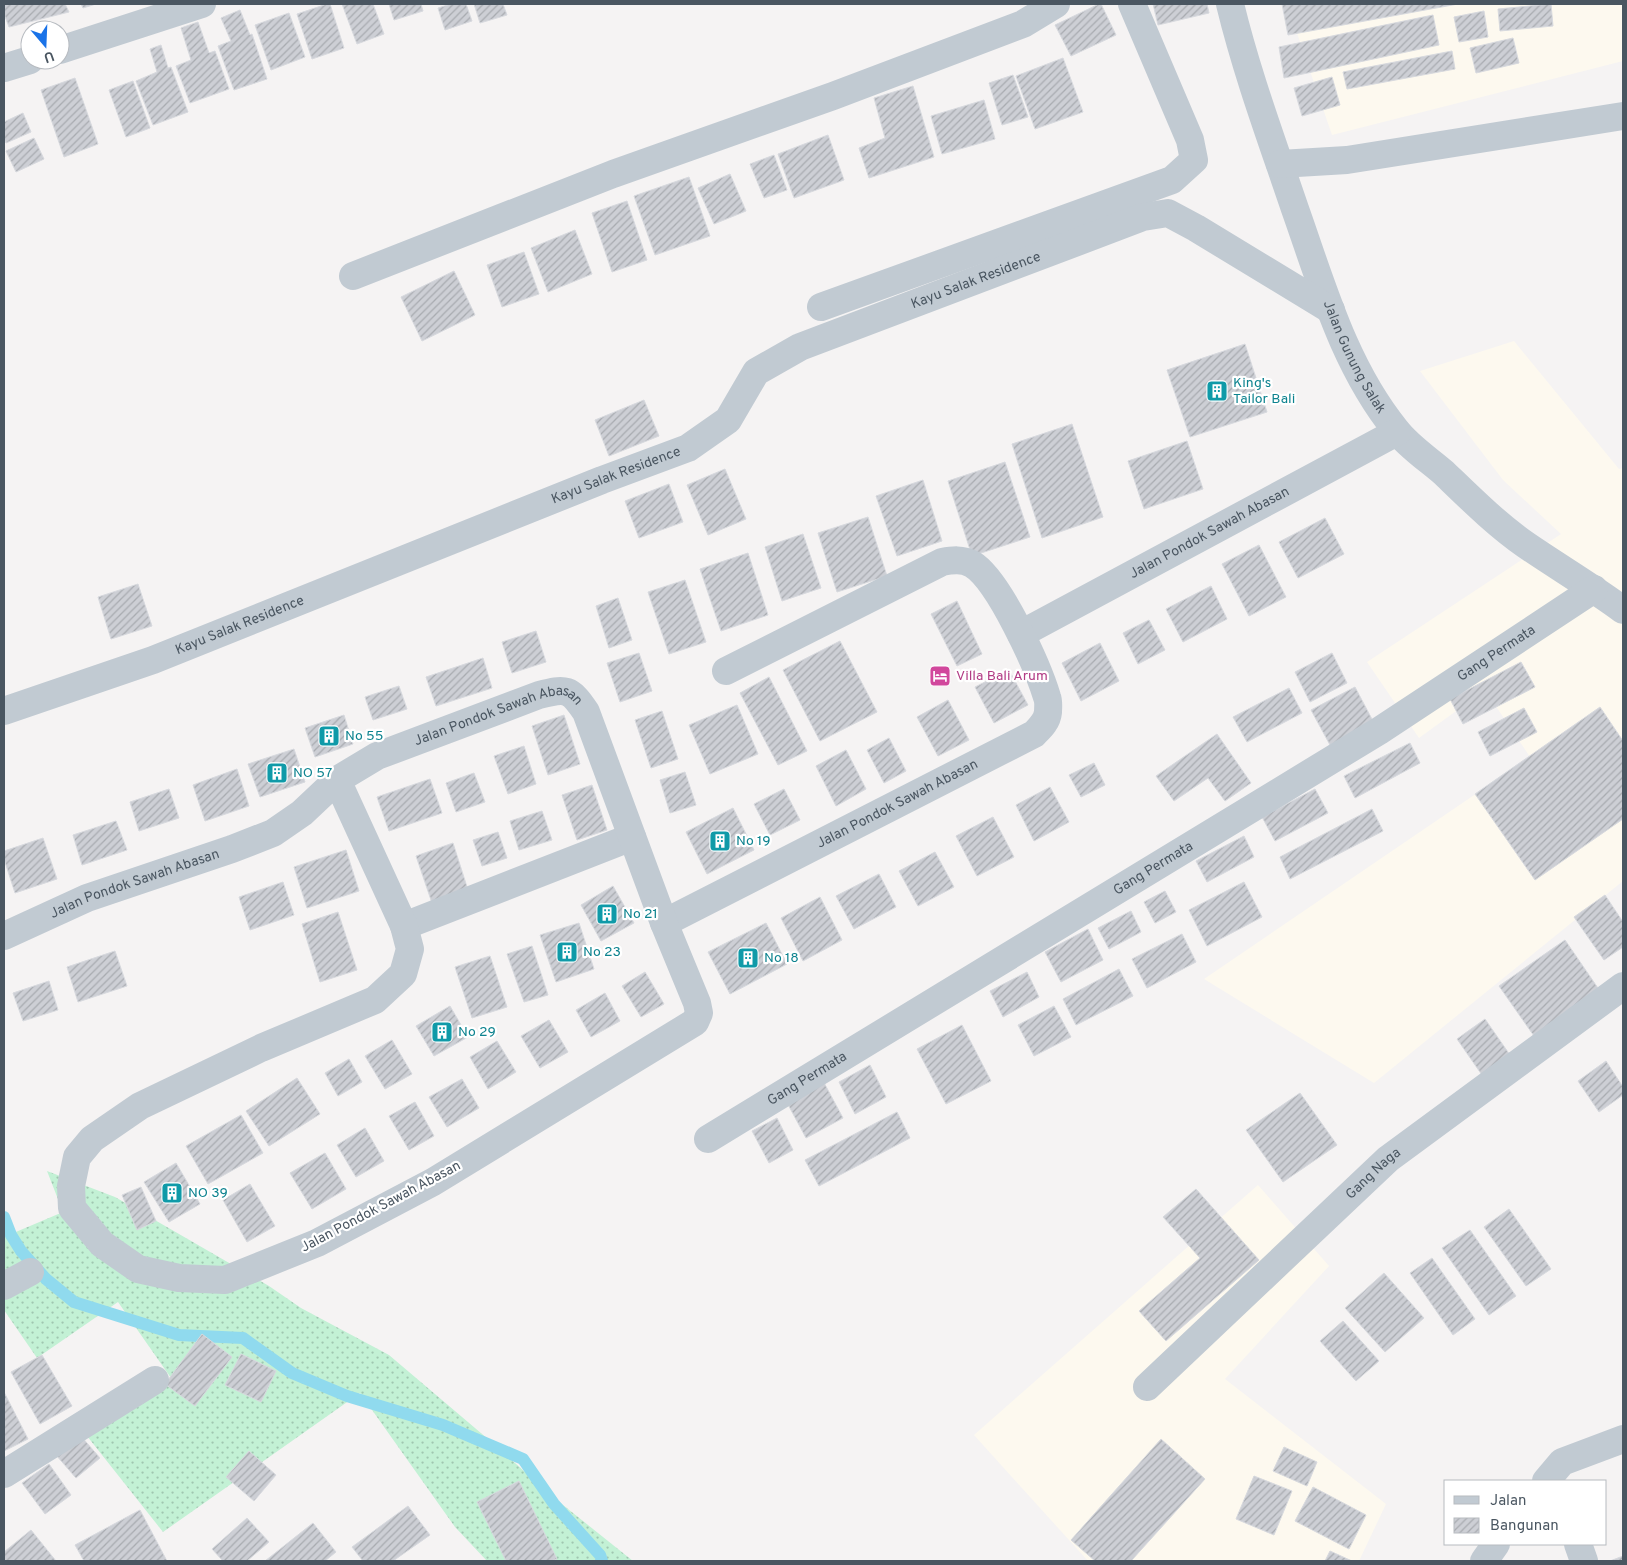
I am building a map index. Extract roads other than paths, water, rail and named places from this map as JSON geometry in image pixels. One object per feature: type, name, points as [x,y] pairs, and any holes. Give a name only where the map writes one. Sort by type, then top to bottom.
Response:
[{"type":"street","points":[[70,47],[202,4]]},
{"type":"street","points":[[353,276],[613,174],[833,96],[1023,24],[1056,4]]},
{"type":"street","points":[[821,307],[1172,180],[1194,160],[1190,140],[1132,4]]},
{"type":"street","name":"Jalan Gunung Salak","points":[[1230,4],[1254,88],[1331,310],[1347,351],[1368,393],[1397,432],[1473,502],[1526,544],[1623,610]]},
{"type":"street","points":[[4,68],[20,63]]},
{"type":"street","points":[[1280,164],[1347,160],[1623,116]]},
{"type":"street","name":"Kayu Salak Residence","points":[[4,711],[153,660],[602,480],[688,448],[728,420],[756,372],[800,346],[1143,216],[1168,213],[1331,310]]},
{"type":"street","name":"Jalan Pondok Sawah Abasan","points":[[1022,634],[1397,432]]},
{"type":"street","name":"Jalan Pondok Sawah Abasan","points":[[664,923],[1034,734],[1044,725],[1048,715],[1048,699],[1022,634],[987,577],[972,564],[960,560],[942,562],[726,671]]},
{"type":"street","name":"Gang Permata","points":[[708,1139],[1380,732],[1594,589]]},
{"type":"street","name":"Jalan Pondok Sawah Abasan","points":[[4,936],[87,898],[232,849],[273,833],[302,813],[337,780],[377,756],[539,695],[560,690],[576,696],[586,712],[664,923],[697,1004],[699,1013],[695,1022],[433,1182],[317,1243],[225,1280],[178,1278],[138,1269],[102,1244],[72,1208],[71,1186],[77,1157],[92,1139],[140,1106],[260,1048],[375,1000],[403,974],[410,949],[404,926],[337,780]]},
{"type":"street","points":[[404,926],[632,837]]},
{"type":"street","name":"Gang Naga","points":[[1147,1387],[1388,1159],[1623,986]]},
{"type":"street","points":[[4,1286],[30,1272]]},
{"type":"street","points":[[4,1474],[155,1380]]},
{"type":"street","points":[[1558,1475],[1623,1439]]},
{"type":"street","points":[[1484,1561],[1495,1545]]},
{"type":"street","points":[[1578,1545],[1584,1561]]},
{"type":"waterway","points":[[4,1217],[11,1235],[21,1251],[46,1279],[74,1302],[179,1335],[243,1338],[292,1373],[347,1396],[443,1425],[523,1459],[554,1504],[600,1555],[602,1561]]},
{"type":"place","name":"King's Tailor Bali","points":[[1217,391]]},
{"type":"place","name":"Villa Bali Arum","points":[[940,676]]},
{"type":"place","name":"No 55","points":[[329,736]]},
{"type":"place","name":"NO 57","points":[[277,773]]},
{"type":"place","name":"No 19","points":[[720,841]]},
{"type":"place","name":"No 21","points":[[607,914]]},
{"type":"place","name":"No 23","points":[[567,952]]},
{"type":"place","name":"No 18","points":[[748,958]]},
{"type":"place","name":"No 29","points":[[442,1032]]},
{"type":"place","name":"NO 39","points":[[172,1193]]}]
